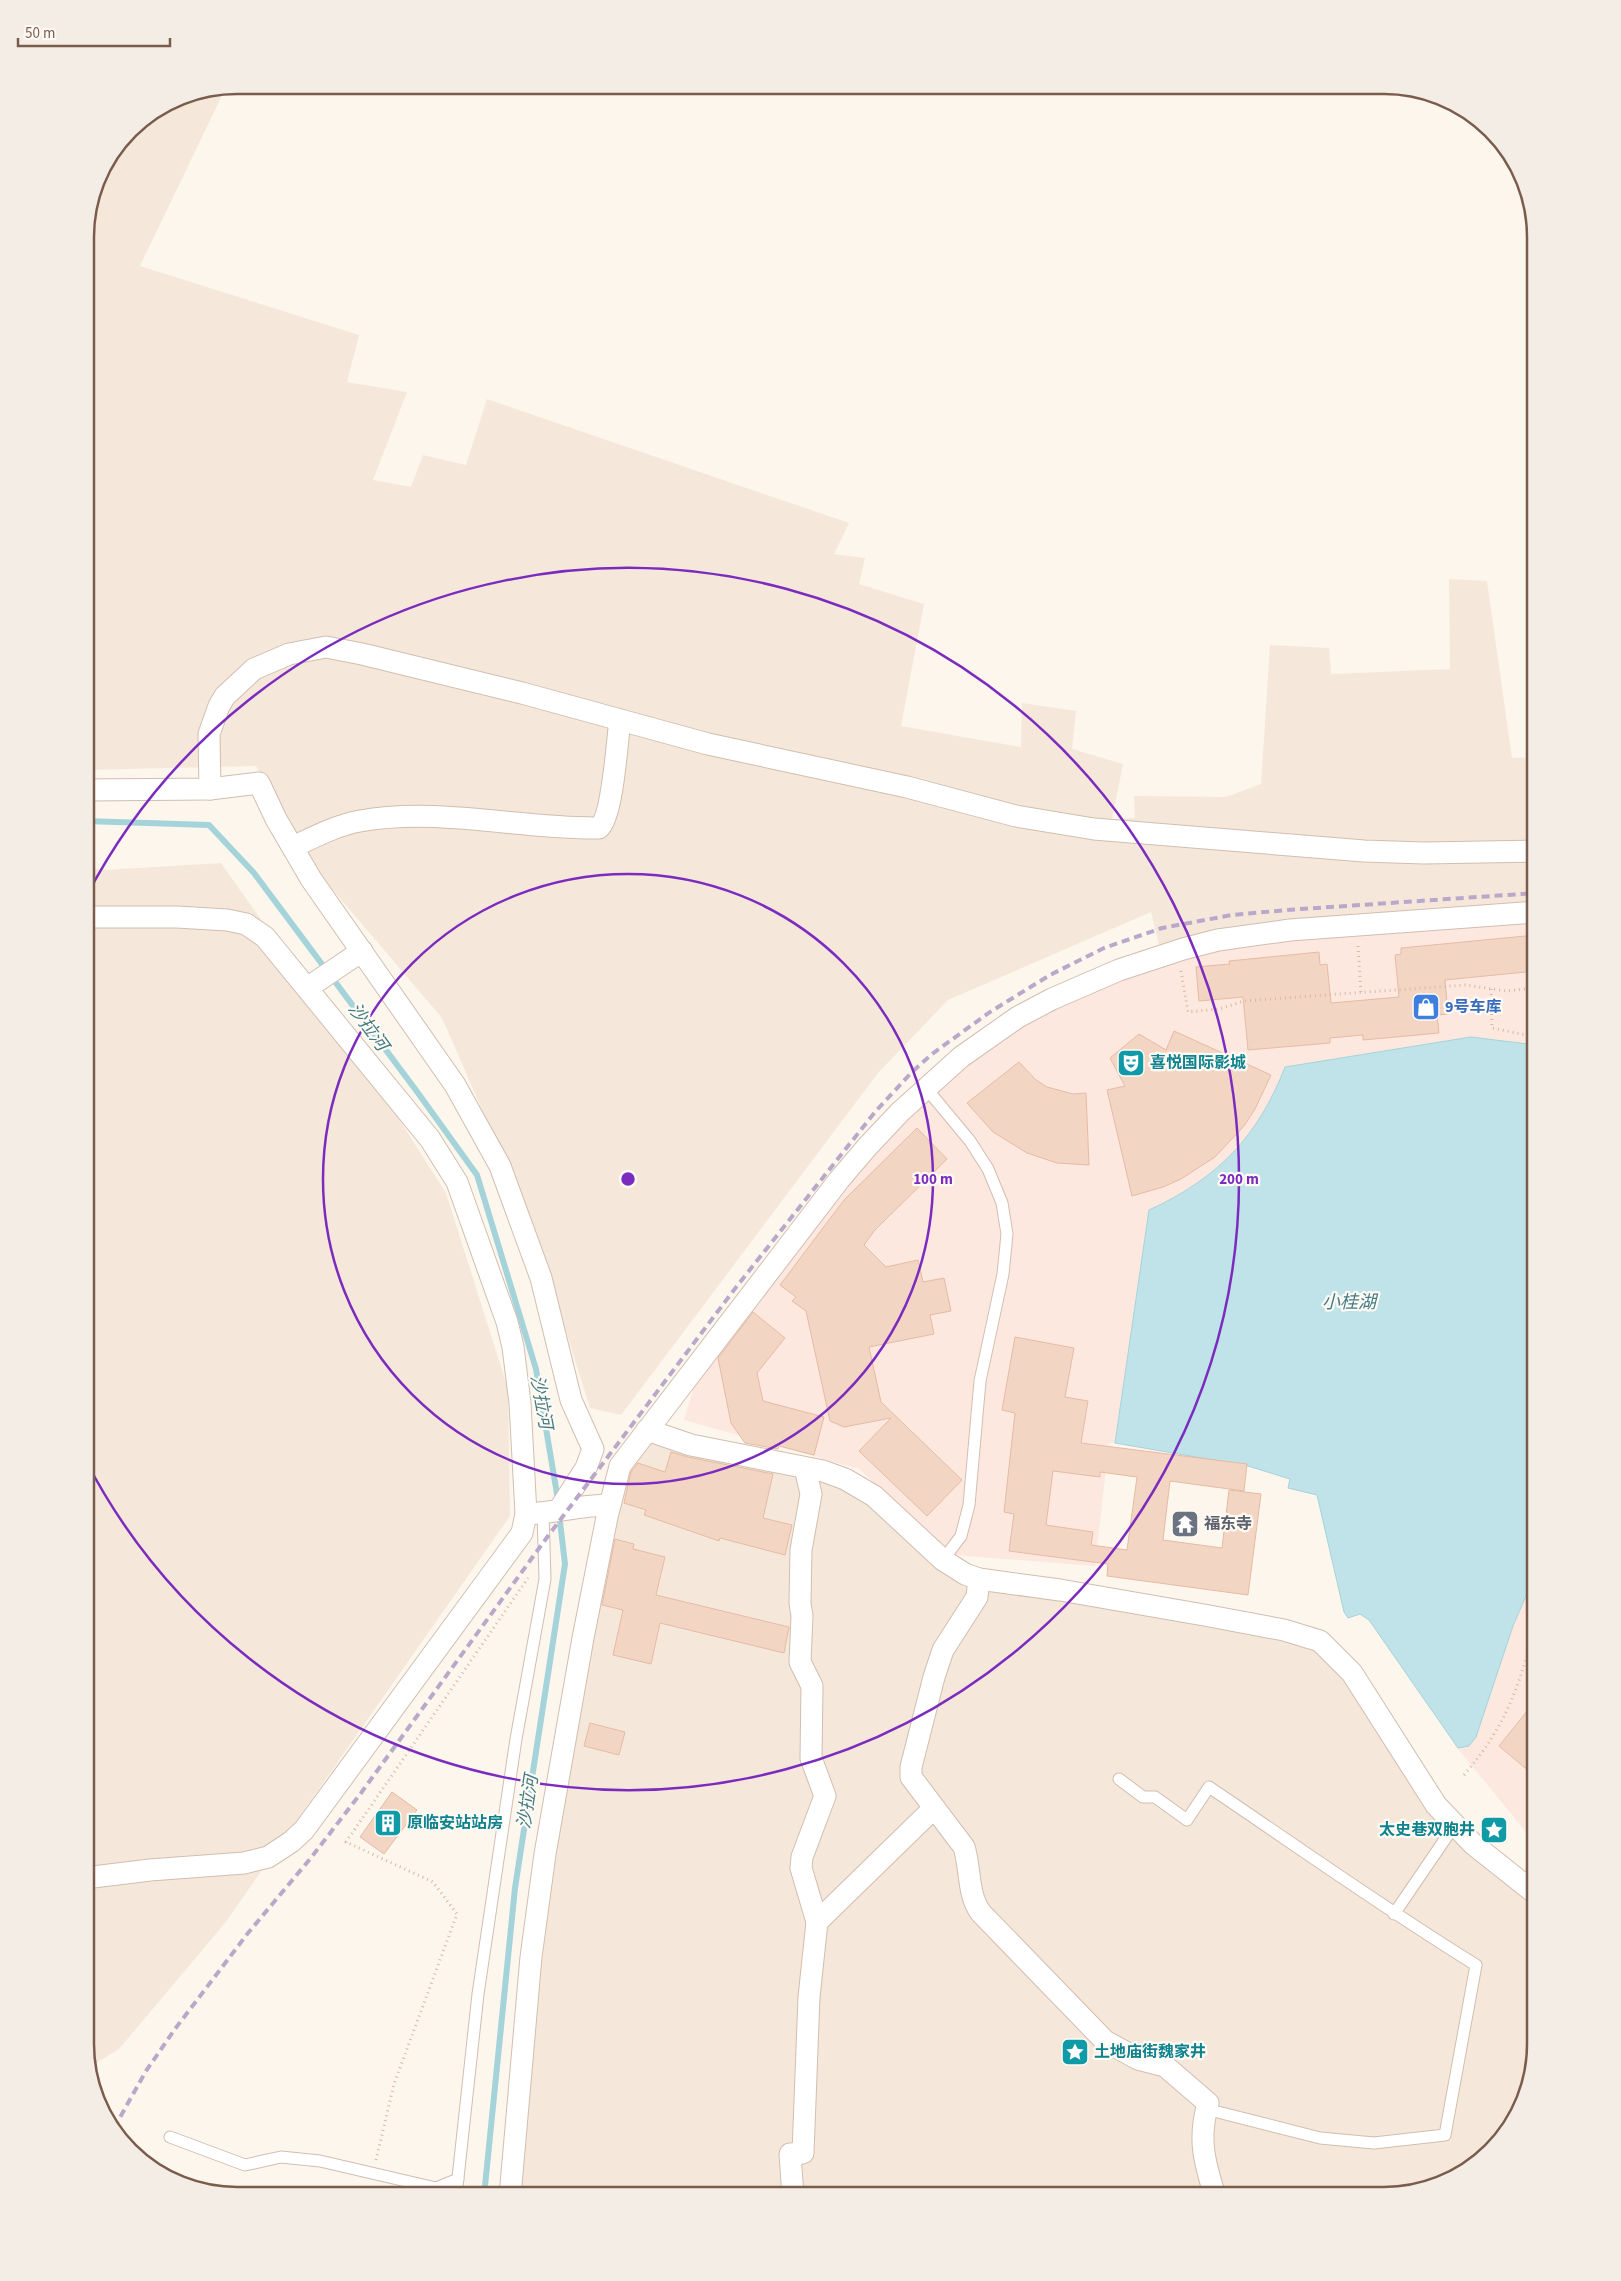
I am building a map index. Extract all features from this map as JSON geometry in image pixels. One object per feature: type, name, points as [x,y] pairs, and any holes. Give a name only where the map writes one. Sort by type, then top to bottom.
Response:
[{"type":"street","points":[[210,789],[209,734],[218,706],[225,696],[254,669],[289,654],[326,647],[522,693],[708,744],[907,787],[1016,816],[1094,829],[1364,851],[1424,853],[1527,851]]},
{"type":"street","points":[[293,848],[325,832],[358,821],[404,816],[599,828],[604,824],[609,805],[620,720]]},
{"type":"street","points":[[94,790],[210,789],[259,783],[293,848],[357,954],[455,1085],[500,1166],[540,1278],[571,1400],[593,1448],[586,1468],[522,1533],[304,1830],[291,1842],[268,1857],[244,1863],[94,1877]]},
{"type":"street","points":[[511,2187],[531,1957],[544,1863],[583,1638],[600,1505],[620,1466],[839,1180],[867,1146],[926,1088],[968,1052],[1018,1017],[1052,999],[1119,970],[1177,951],[1254,934],[1527,913]]},
{"type":"street","points":[[94,917],[177,917],[227,920],[246,924],[265,937],[311,985],[430,1139],[457,1182],[507,1322],[513,1347],[520,1403],[543,1512]]},
{"type":"street","points":[[311,985],[357,954]]},
{"type":"street","points":[[647,1430],[691,1445],[823,1471],[860,1486],[874,1496],[943,1560],[965,1574],[979,1579],[1060,1590],[1204,1615],[1284,1630],[1320,1641],[1352,1673],[1436,1805],[1454,1826],[1498,1865],[1527,1887]]},
{"type":"street","points":[[792,2187],[790,2154],[803,2153],[809,1996],[817,1922],[801,1868],[802,1857],[825,1796],[811,1758],[812,1686],[800,1662],[802,1616],[800,1603],[801,1550],[811,1494],[805,1468]]},
{"type":"street","points":[[543,1512],[600,1505]]},
{"type":"street","points":[[979,1579],[977,1598],[943,1650],[934,1677],[911,1768],[911,1777],[964,1847],[968,1860],[972,1898],[981,1913],[1105,2041],[1138,2059],[1165,2066],[1208,2103],[1202,2136],[1203,2157],[1212,2187]]},
{"type":"street","points":[[817,1922],[934,1808]]},
{"type":"lane","points":[[926,1088],[970,1141],[988,1169],[1002,1203],[1007,1234],[1003,1274],[980,1381],[969,1505],[961,1536],[943,1560]]},
{"type":"lane","points":[[457,2187],[478,1994],[516,1739],[545,1580],[543,1512]]},
{"type":"lane","points":[[1119,1779],[1142,1797],[1155,1798],[1187,1820],[1209,1787],[1394,1914],[1476,1965],[1445,2135],[1374,2143],[1320,2138],[1206,2109]]},
{"type":"lane","points":[[1394,1914],[1454,1826]]},
{"type":"lane","points":[[170,2137],[245,2165],[281,2157],[320,2160],[432,2187]]},
{"type":"lane","points":[[438,2187],[458,2179]]},
{"type":"path","points":[[1356,925],[1361,993]]},
{"type":"path","points":[[1177,951],[1188,1012],[1220,1009],[1244,1001],[1361,993],[1466,986],[1506,991],[1527,989]]},
{"type":"path","points":[[1491,989],[1492,1028],[1527,1035]]},
{"type":"path","points":[[374,2173],[394,2084],[457,1914],[433,1882],[346,1842],[544,1555]]},
{"type":"path","points":[[1464,1775],[1478,1759],[1506,1714],[1527,1658]]},
{"type":"shaded area","points":[[222,95],[140,266],[359,335],[347,382],[407,392],[373,480],[411,487],[423,455],[466,465],[487,399],[849,523],[834,554],[865,558],[859,584],[924,604],[901,726],[1021,747],[1022,703],[1076,711],[1072,749],[1123,764],[1112,819],[1135,818],[1134,796],[1226,797],[1261,784],[1270,645],[1329,648],[1331,674],[1450,669],[1449,579],[1487,581],[1512,758],[1527,757],[1527,919],[1163,962],[1151,912],[948,1000],[878,1073],[621,1415],[590,1408],[533,1226],[442,1018],[321,876],[256,766],[94,770],[94,228],[97,209],[101,191],[113,165],[123,150],[143,129],[157,118],[191,101]]},
{"type":"shaded area","points":[[221,863],[369,1072],[446,1193],[508,1389],[510,1516],[225,1923],[119,2049],[95,2064],[94,868],[103,870]]},
{"type":"shaded area","points":[[1527,919],[1527,1044],[1471,1037],[1286,1067],[1265,1113],[1235,1152],[1195,1186],[1149,1210],[1115,1443],[1109,1443],[1095,1566],[954,1555],[859,1469],[684,1420],[694,1387],[871,1151],[992,1041],[1121,976],[1220,946]]},
{"type":"shaded area","points":[[646,1423],[861,1477],[953,1578],[1295,1630],[1347,1670],[1400,1755],[1527,1891],[1526,2063],[1516,2099],[1498,2131],[1471,2158],[1456,2168],[1439,2176],[1403,2186],[508,2187],[558,1817],[626,1465]]},
{"type":"shaded area","points":[[1527,1594],[1527,1833],[1453,1743],[1458,1748],[1476,1737],[1513,1626]]},
{"type":"water","name":"小桂湖","points":[[1471,1037],[1527,1044],[1527,1594],[1513,1626],[1476,1737],[1469,1746],[1458,1748],[1369,1620],[1360,1614],[1348,1618],[1344,1612],[1317,1495],[1288,1488],[1290,1479],[1248,1466],[1115,1443],[1149,1210],[1195,1184],[1215,1170],[1232,1153],[1262,1115],[1285,1067]]},
{"type":"building","points":[[1527,936],[1527,972],[1445,980],[1448,1014],[1437,1015],[1439,1033],[1363,1040],[1363,1035],[1330,1038],[1330,1043],[1248,1050],[1243,997],[1199,1001],[1196,967],[1230,964],[1229,961],[1319,952],[1320,965],[1327,964],[1331,1003],[1399,997],[1395,955],[1401,954],[1401,948]]},
{"type":"building","points":[[1174,1031],[1271,1075],[1255,1109],[1244,1126],[1215,1157],[1181,1179],[1163,1187],[1132,1196],[1107,1090],[1125,1086],[1110,1058],[1139,1034],[1166,1050]]},
{"type":"building","points":[[1019,1062],[1036,1080],[1047,1087],[1073,1094],[1086,1093],[1089,1165],[1057,1163],[1027,1153],[993,1132],[967,1103]]},
{"type":"building","points":[[917,1128],[947,1159],[875,1230],[864,1245],[886,1267],[918,1260],[923,1282],[944,1278],[951,1311],[930,1315],[934,1334],[869,1347],[881,1402],[962,1480],[927,1516],[859,1451],[891,1418],[844,1427],[830,1421],[806,1311],[792,1301],[796,1297],[780,1285],[844,1200]]},
{"type":"building","points":[[753,1312],[785,1338],[757,1373],[763,1401],[824,1417],[814,1455],[779,1446],[778,1449],[745,1443],[731,1423],[718,1358]]},
{"type":"building","points":[[1015,1337],[1074,1348],[1065,1397],[1088,1401],[1081,1443],[1247,1464],[1244,1491],[1170,1481],[1163,1540],[1222,1548],[1229,1490],[1261,1494],[1248,1595],[1107,1576],[1108,1564],[1009,1551],[1014,1514],[1004,1512],[1015,1413],[1002,1410]],"holes":[[[1053,1471],[1100,1477],[1100,1472],[1137,1477],[1127,1550],[1091,1545],[1093,1532],[1046,1525]]]},
{"type":"building","points":[[671,1452],[773,1474],[763,1518],[792,1525],[785,1555],[720,1538],[719,1541],[644,1515],[646,1510],[624,1503],[631,1472],[638,1463],[665,1472]]},
{"type":"building","points":[[615,1539],[634,1544],[633,1549],[665,1557],[656,1595],[789,1627],[784,1653],[660,1623],[651,1664],[613,1655],[623,1610],[602,1605]]},
{"type":"building","points":[[1527,1711],[1527,1769],[1499,1746]]},
{"type":"building","points":[[590,1723],[625,1732],[619,1755],[584,1746]]},
{"type":"building","name":"原临安站站房","points":[[392,1792],[417,1810],[384,1854],[360,1837]]},
{"type":"waterway","name":"沙拉河","points":[[94,821],[209,825],[254,873],[477,1175],[536,1369],[558,1500]]},
{"type":"waterway","name":"沙拉河","points":[[485,2187],[515,1888],[565,1564],[559,1513]]},
{"type":"railway","points":[[117,2122],[146,2071],[175,2029],[248,1933],[310,1859],[361,1793],[548,1536],[737,1286],[875,1112],[912,1072],[932,1054],[990,1012],[1050,975],[1104,948],[1162,928],[1232,915],[1527,894]]},
{"type":"place","name":"9号车库","points":[[1426,1007]]},
{"type":"place","name":"喜悦国际影城","points":[[1131,1063]]},
{"type":"place","name":"福东寺","points":[[1185,1524]]},
{"type":"place","name":"原临安站站房","points":[[388,1823]]},
{"type":"place","name":"太史巷双胞井","points":[[1494,1830]]},
{"type":"place","name":"土地庙街魏家井","points":[[1075,2052]]}]
